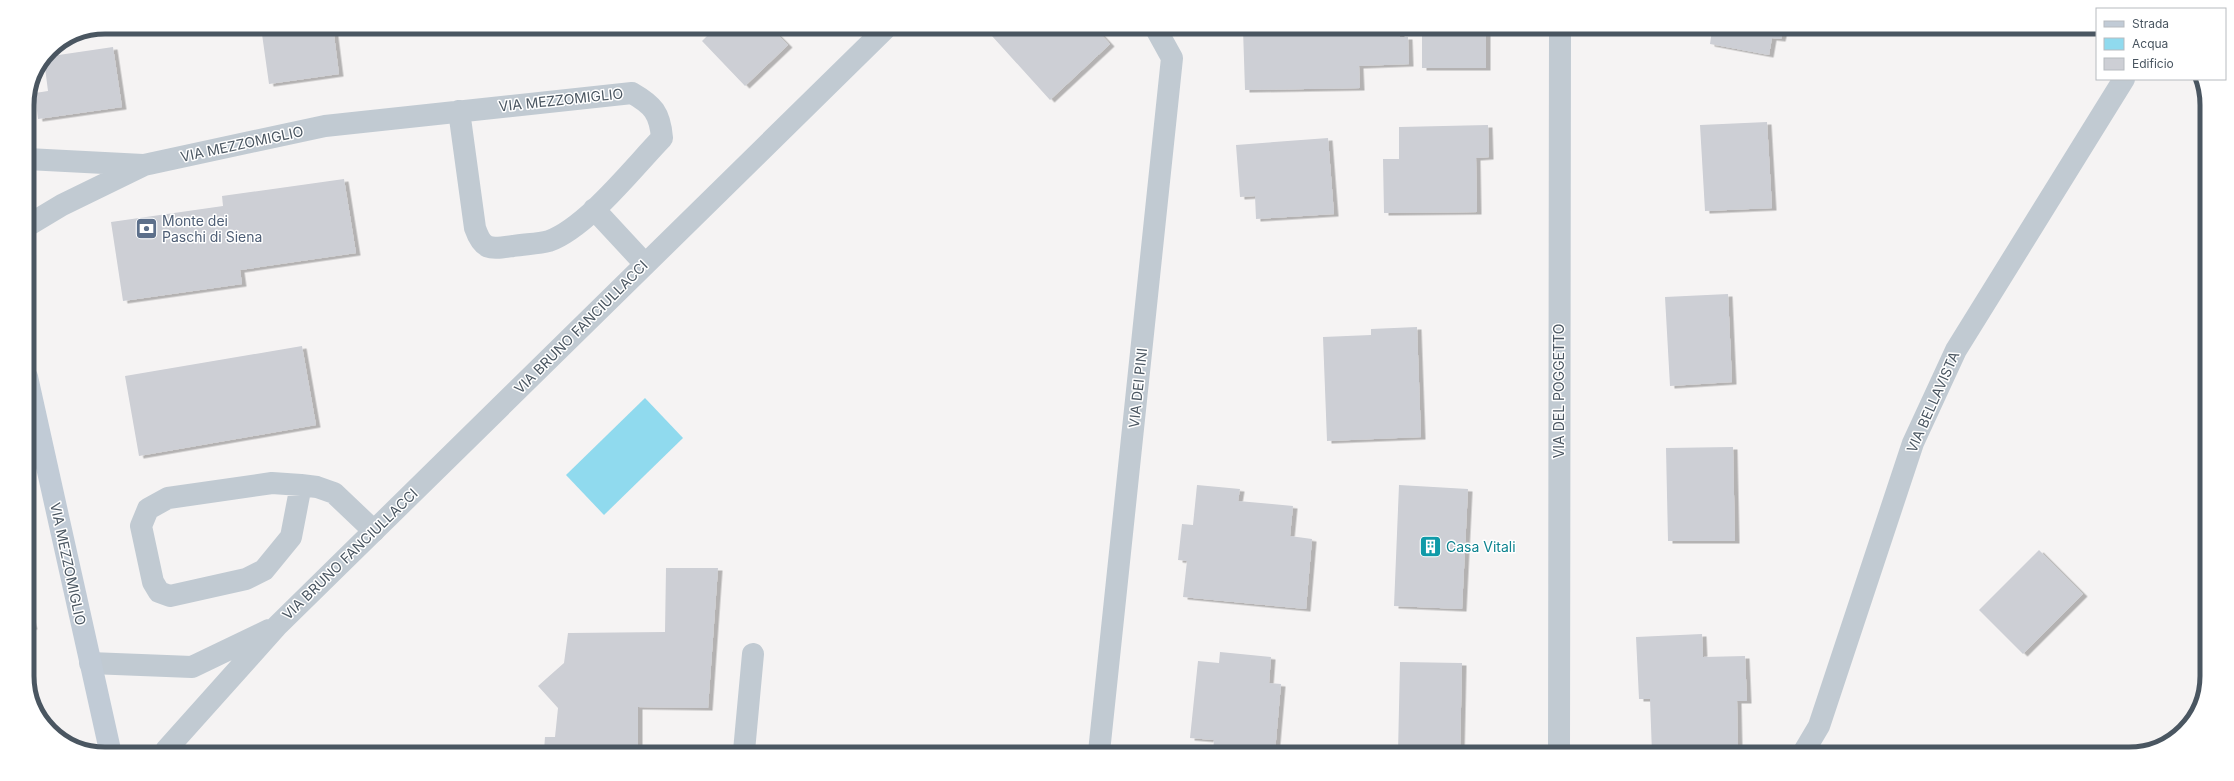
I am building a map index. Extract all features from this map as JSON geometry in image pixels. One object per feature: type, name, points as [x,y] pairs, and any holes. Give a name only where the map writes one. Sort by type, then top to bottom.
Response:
[{"type":"main road","name":"VIA MEZZOMIGLIO","points":[[34,410],[109,747]]},
{"type":"street","name":"VIA BRUNO FANCIULLACCI","points":[[169,747],[277,626],[880,34]]},
{"type":"street","name":"VIA DEI PINI","points":[[1100,747],[1172,58],[1159,34]]},
{"type":"street","name":"VIA DEL POGGETTO","points":[[1559,747],[1560,34]]},
{"type":"street","name":"VIA BELLAVISTA","points":[[1806,747],[1818,726],[1913,443],[1956,350],[2123,80]]},
{"type":"street","name":"VIA MEZZOMIGLIO","points":[[144,165],[325,126],[459,111],[632,93],[649,103],[660,122],[662,138],[594,209],[566,233],[548,241],[491,249],[480,242],[475,228],[459,111]]},
{"type":"street","points":[[34,159],[144,165]]},
{"type":"street","points":[[34,222],[62,205],[144,165]]},
{"type":"street","points":[[594,209],[645,264]]},
{"type":"street","points":[[301,485],[291,537],[264,570],[246,579],[170,596],[159,592],[153,582],[141,526],[148,509],[168,498],[272,483],[301,485],[317,487],[334,493],[374,531]]},
{"type":"street","name":"VIA BRUNO FANCIULLACCI","points":[[90,663],[192,667],[277,626]]},
{"type":"street","points":[[744,747],[753,654]]},
{"type":"water","points":[[645,398],[683,438],[604,515],[566,475]]},
{"type":"building","points":[[262,34],[334,34],[339,74],[269,84]]},
{"type":"building","points":[[709,34],[777,34],[788,45],[745,86],[702,41]]},
{"type":"building","points":[[994,34],[1101,34],[1110,44],[1050,100],[992,36]]},
{"type":"building","points":[[1243,34],[1400,34],[1400,37],[1408,37],[1409,64],[1359,66],[1360,88],[1245,90]]},
{"type":"building","points":[[1422,34],[1486,34],[1486,68],[1422,68]]},
{"type":"building","points":[[1711,34],[1782,34],[1781,39],[1772,38],[1769,55],[1710,44]]},
{"type":"building","points":[[113,47],[122,107],[38,119],[35,93],[48,91],[45,68],[54,56]]},
{"type":"building","points":[[1767,122],[1772,208],[1705,211],[1700,125]]},
{"type":"building","points":[[1488,125],[1489,157],[1476,158],[1477,212],[1384,213],[1383,159],[1399,159],[1399,127]]},
{"type":"building","points":[[1328,138],[1334,214],[1256,219],[1255,196],[1240,197],[1236,145]]},
{"type":"building","points":[[344,179],[356,253],[240,270],[242,284],[123,301],[111,222],[223,206],[222,196]]},
{"type":"building","points":[[1728,294],[1732,382],[1670,386],[1665,297]]},
{"type":"building","points":[[1417,327],[1421,437],[1327,441],[1323,337],[1371,335],[1371,329]]},
{"type":"building","points":[[302,346],[316,425],[139,456],[125,376]]},
{"type":"building","points":[[1733,447],[1735,541],[1668,541],[1666,448]]},
{"type":"building","points":[[1197,485],[1240,489],[1238,501],[1293,506],[1290,536],[1312,539],[1306,609],[1183,597],[1187,561],[1178,560],[1182,524],[1193,525]]},
{"type":"building","name":"Casa Vitali","points":[[1399,485],[1468,489],[1462,609],[1394,606]]},
{"type":"building","points":[[2039,550],[2083,594],[2023,654],[1979,610]]},
{"type":"building","points":[[666,568],[718,568],[708,708],[638,707],[638,747],[544,747],[545,737],[555,737],[558,708],[538,686],[564,663],[568,633],[665,632]]},
{"type":"building","points":[[1702,634],[1703,657],[1745,656],[1747,701],[1737,701],[1738,747],[1652,747],[1650,699],[1639,699],[1636,637]]},
{"type":"building","points":[[1220,652],[1271,657],[1269,683],[1281,684],[1275,747],[1213,747],[1214,740],[1190,738],[1198,661],[1219,663]]},
{"type":"building","points":[[1400,662],[1462,663],[1460,747],[1398,747]]},
{"type":"place","name":"Monte dei Paschi di Siena","points":[[146,229]]},
{"type":"place","name":"Casa Vitali","points":[[1431,547]]}]
